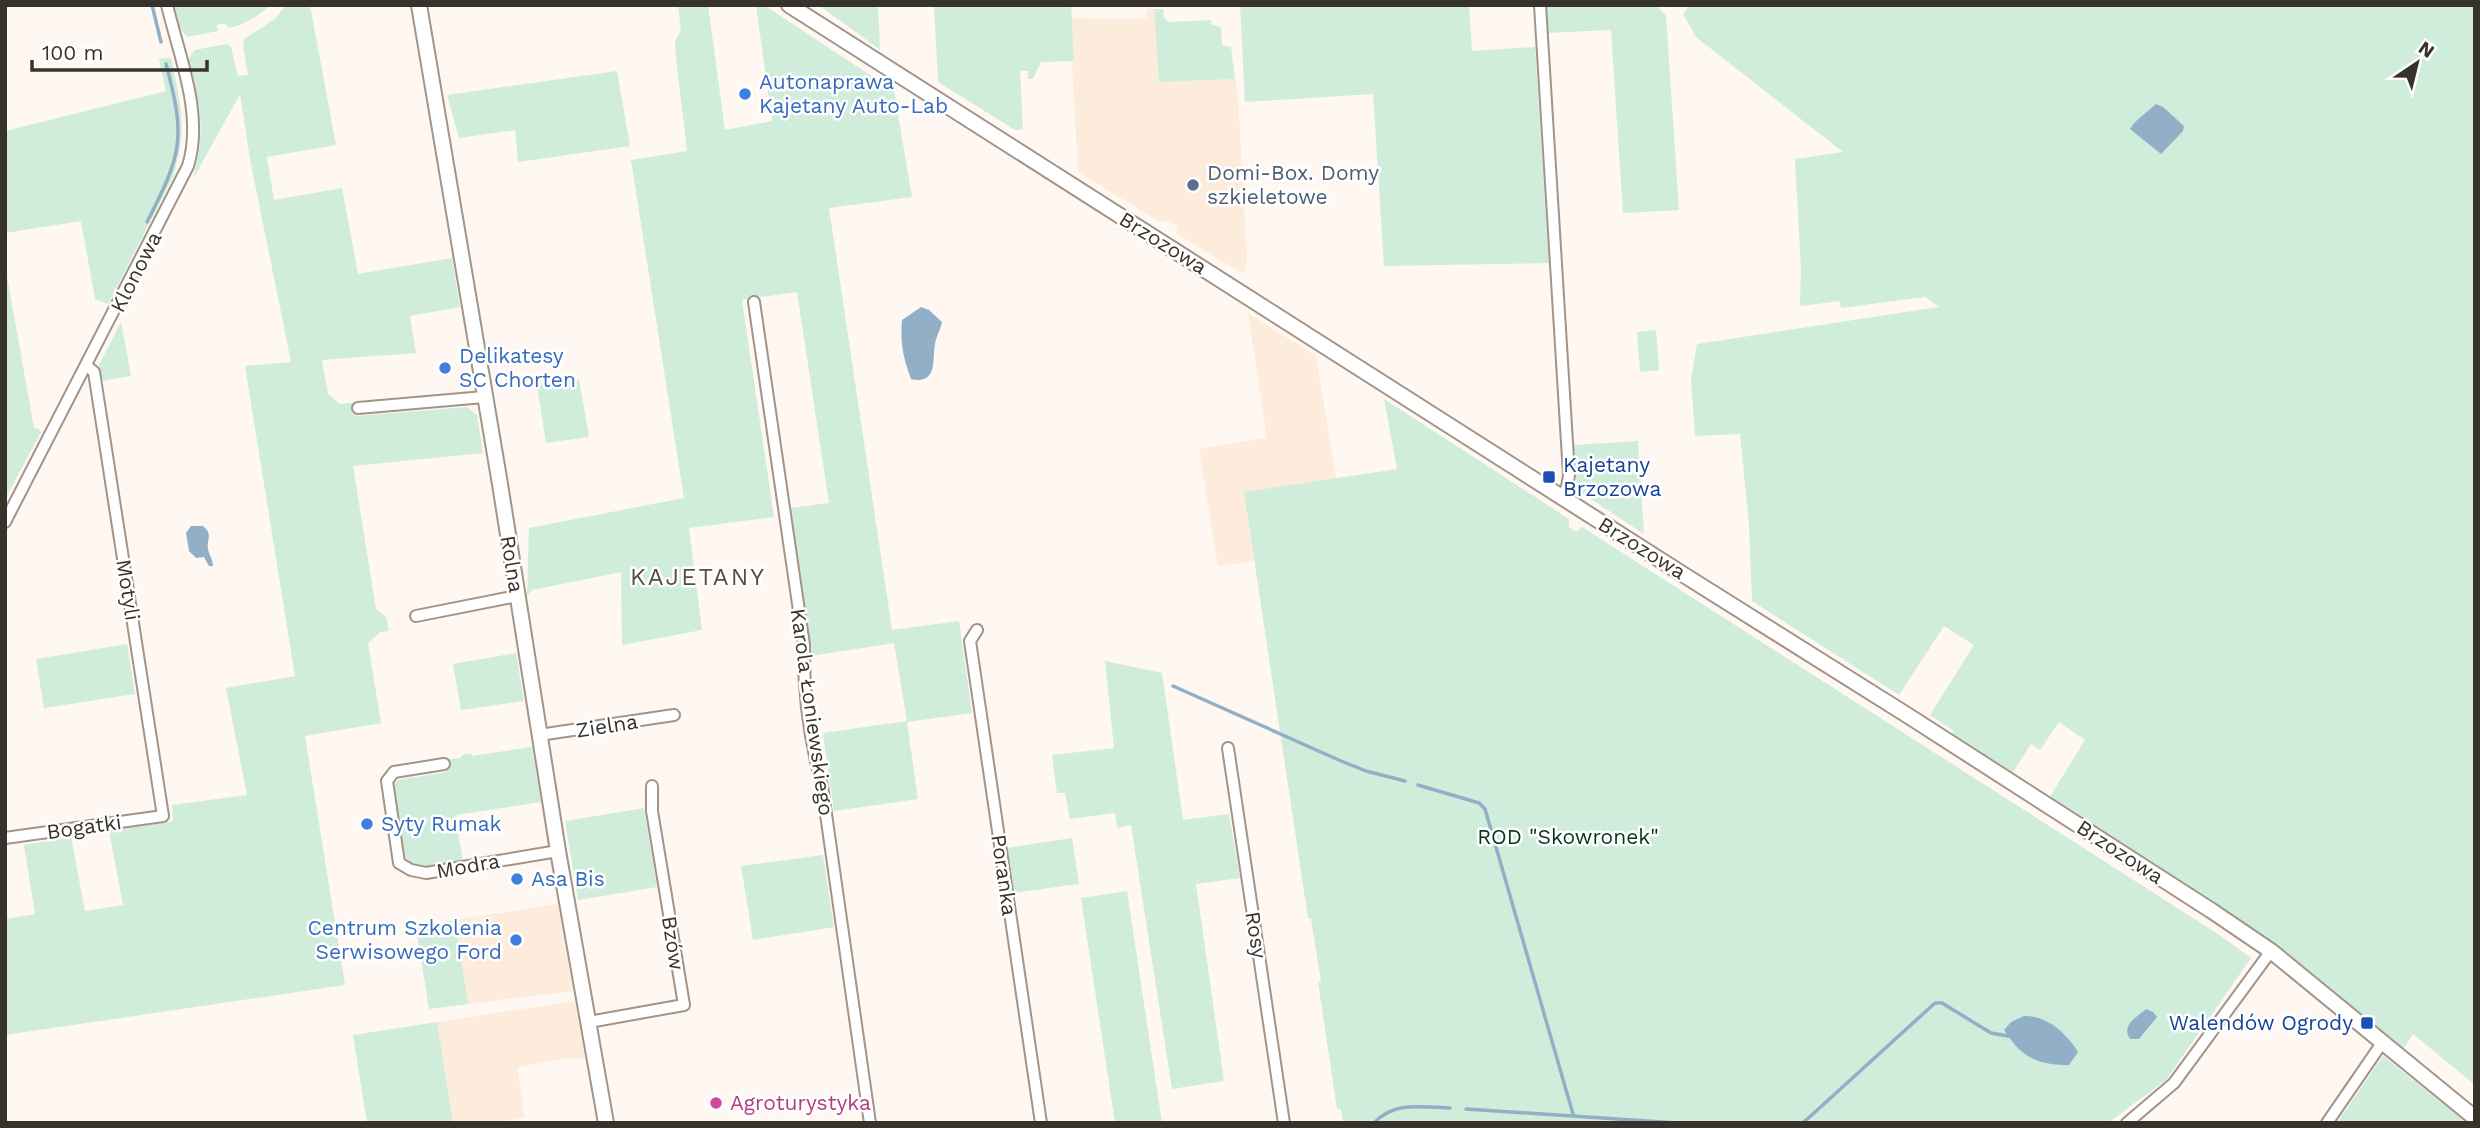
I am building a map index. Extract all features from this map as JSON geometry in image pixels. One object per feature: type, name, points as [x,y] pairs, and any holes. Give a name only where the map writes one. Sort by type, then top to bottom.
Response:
[{"type":"street","name":"Klonowa","points":[[5,522],[182,180],[190,158],[194,131],[193,114],[167,5]]},
{"type":"street","name":"Rolna","points":[[419,5],[558,851],[606,1123]]},
{"type":"street","name":"Brzozowa","points":[[789,5],[2041,800],[2270,951],[2475,1118]]},
{"type":"street","points":[[1540,5],[1569,478],[1562,497]]},
{"type":"street","name":"Karola Łoniewskiego","points":[[754,302],[804,645],[803,666],[816,764],[824,799],[870,1123]]},
{"type":"street","name":"Motyli","points":[[87,366],[94,372],[163,816]]},
{"type":"street","points":[[358,408],[484,397]]},
{"type":"street","points":[[416,616],[517,596]]},
{"type":"street","name":"Poranka","points":[[977,631],[970,641],[1041,1123]]},
{"type":"street","name":"Zielna","points":[[539,736],[674,715]]},
{"type":"street","name":"Rosy","points":[[1228,748],[1284,1123]]},
{"type":"street","name":"Modra","points":[[444,764],[394,772],[387,781],[399,863],[404,867],[426,873],[558,851]]},
{"type":"street","name":"Bzów","points":[[589,1022],[684,1005],[652,811],[652,786]]},
{"type":"street","name":"Bogatki","points":[[5,838],[163,816]]},
{"type":"street","points":[[2126,1123],[2174,1083],[2270,951]]},
{"type":"street","points":[[2327,1123],[2382,1043]]},
{"type":"shaded area","points":[[1147,9],[1154,9],[1159,82],[1235,79],[1247,260],[1243,274],[1176,233],[1178,227],[1168,221],[1157,220],[1078,172],[1072,18],[1147,19]]},
{"type":"shaded area","points":[[1248,313],[1316,356],[1336,479],[1244,492],[1254,561],[1218,566],[1199,449],[1267,438]]},
{"type":"shaded area","points":[[558,904],[573,991],[468,1004],[455,920]]},
{"type":"shaded area","points":[[575,1001],[585,1059],[569,1058],[517,1067],[525,1118],[489,1123],[453,1123],[437,1022]]},
{"type":"green space","points":[[174,5],[270,5],[240,24],[229,28],[225,23],[217,25],[218,31],[187,37],[179,26]]},
{"type":"green space","points":[[286,5],[310,5],[336,145],[267,157],[274,200],[342,188],[358,274],[452,258],[460,307],[410,316],[416,353],[322,360],[328,394],[340,404],[357,402],[358,416],[467,407],[477,415],[483,453],[353,466],[376,609],[386,617],[389,631],[380,632],[368,643],[381,723],[305,736],[345,985],[5,1035],[5,919],[35,914],[24,845],[71,837],[85,911],[123,905],[109,831],[173,821],[172,805],[247,795],[226,688],[295,676],[245,366],[291,362],[250,159],[240,94],[193,179],[201,132],[196,93],[188,61],[194,50],[227,44],[231,47],[238,76],[248,75],[244,39],[275,19]]},
{"type":"green space","points":[[678,5],[708,5],[725,130],[772,121],[756,5],[764,5],[894,91],[912,197],[829,208],[892,630],[959,621],[972,713],[907,722],[918,799],[834,811],[823,733],[907,721],[894,643],[811,656],[790,508],[829,503],[797,292],[742,300],[774,517],[689,528],[702,630],[622,645],[621,572],[532,590],[527,596],[529,528],[684,498],[631,160],[687,151],[675,49],[675,42],[681,30]]},
{"type":"green space","points":[[819,5],[878,5],[880,50]]},
{"type":"green space","points":[[934,5],[1071,5],[1074,61],[1041,62],[1033,79],[1028,79],[1028,71],[1020,71],[1023,129],[1015,130],[938,82]]},
{"type":"green space","points":[[1240,5],[1469,5],[1472,51],[1535,47],[1549,263],[1384,266],[1373,94],[1245,102]]},
{"type":"green space","points":[[1547,5],[1656,5],[1666,16],[1679,210],[1623,213],[1611,30],[1547,33]]},
{"type":"green space","points":[[1690,5],[2475,5],[2475,1085],[2413,1034],[2404,1048],[2272,942],[2050,797],[2085,740],[2059,722],[2040,750],[2031,744],[2013,772],[1953,734],[1954,731],[1930,715],[1974,645],[1944,626],[1899,695],[1752,601],[1749,524],[1740,434],[1695,436],[1691,380],[1697,344],[1939,307],[1925,297],[1841,308],[1840,301],[1800,306],[1801,268],[1795,159],[1843,152],[1696,37],[1683,14]]},
{"type":"green space","points":[[1154,9],[1163,9],[1164,18],[1169,22],[1211,20],[1212,25],[1221,27],[1222,45],[1231,47],[1235,79],[1159,82]]},
{"type":"green space","points":[[171,58],[182,131],[178,160],[173,177],[108,304],[95,299],[81,221],[5,233],[5,131],[166,91],[159,59]]},
{"type":"green space","points":[[617,71],[630,146],[518,162],[515,130],[459,138],[447,95]]},
{"type":"green space","points":[[5,265],[34,428],[41,432],[5,499]]},
{"type":"green space","points":[[121,322],[131,376],[101,381],[99,365]]},
{"type":"green space","points":[[1656,330],[1659,370],[1640,372],[1637,332]]},
{"type":"green space","points":[[579,379],[589,437],[546,443],[537,385]]},
{"type":"green space","name":"ROD \"Skowronek\"","points":[[1384,399],[1569,519],[1569,527],[1576,532],[1582,527],[2221,936],[2251,958],[2166,1080],[2108,1123],[1343,1123],[1341,1109],[1337,1109],[1318,982],[1321,981],[1311,919],[1308,918],[1244,492],[1397,469]]},
{"type":"green space","points":[[1638,441],[1644,534],[1577,490],[1574,445]]},
{"type":"green space","points":[[127,644],[135,694],[44,708],[36,659]]},
{"type":"green space","points":[[516,653],[524,701],[461,710],[453,664]]},
{"type":"green space","points":[[1105,661],[1162,673],[1183,820],[1229,814],[1240,878],[1196,884],[1224,1081],[1172,1089],[1131,825],[1117,828],[1115,813],[1070,819],[1065,793],[1057,793],[1052,755],[1114,748]]},
{"type":"green space","points":[[532,747],[541,802],[455,815],[463,862],[425,869],[413,865],[402,854],[393,786],[398,780],[447,772],[445,760],[460,758],[462,755],[471,753],[472,756]]},
{"type":"green space","points":[[644,808],[657,887],[578,900],[565,821]]},
{"type":"green space","points":[[1072,838],[1079,884],[1013,893],[1007,848]]},
{"type":"green space","points":[[823,855],[834,927],[753,940],[741,866]]},
{"type":"green space","points":[[1127,891],[1162,1123],[1115,1123],[1081,898]]},
{"type":"green space","points":[[455,920],[468,1004],[429,1009],[416,927]]},
{"type":"green space","points":[[437,1022],[453,1123],[367,1123],[353,1035]]},
{"type":"green space","points":[[2383,1056],[2467,1123],[2337,1123]]},
{"type":"water","points":[[2156,104],[2184,126],[2183,131],[2161,154],[2130,129]]},
{"type":"water","points":[[921,307],[929,310],[942,322],[932,370],[930,375],[920,380],[911,379],[908,371],[901,328],[902,320]]},
{"type":"water","points":[[191,526],[203,526],[208,531],[208,549],[213,566],[209,566],[204,557],[196,558],[189,551],[186,533]]},
{"type":"water","points":[[2146,1009],[2157,1017],[2139,1039],[2130,1039],[2128,1026]]},
{"type":"water","points":[[2024,1016],[2048,1022],[2068,1038],[2078,1052],[2069,1065],[2039,1061],[2017,1047],[2004,1030],[2011,1022]]},
{"type":"waterway","points":[[152,5],[161,42]]},
{"type":"waterway","points":[[147,222],[168,179],[177,145],[176,110],[166,64]]},
{"type":"waterway","points":[[1173,686],[1341,761],[1405,781]]},
{"type":"waterway","points":[[1418,785],[1479,803],[1485,809],[1573,1114]]},
{"type":"waterway","points":[[1803,1123],[1935,1003],[1942,1003],[1991,1033],[2008,1036]]},
{"type":"waterway","points":[[1374,1123],[1400,1108],[1450,1108]]},
{"type":"waterway","points":[[1466,1109],[1677,1123]]},
{"type":"place","name":"Autonaprawa Kajetany Auto-Lab","points":[[745,94]]},
{"type":"place","name":"Domi-Box. Domy szkieletowe","points":[[1193,185]]},
{"type":"place","name":"Delikatesy SC Chorten","points":[[445,368]]},
{"type":"place","name":"Kajetany Brzozowa","points":[[1549,477]]},
{"type":"place","name":"Syty Rumak","points":[[367,824]]},
{"type":"place","name":"Asa Bis","points":[[517,879]]},
{"type":"place","name":"Centrum Szkolenia Serwisowego Ford","points":[[516,940]]},
{"type":"place","name":"Walendów Ogrody","points":[[2367,1023]]},
{"type":"place","name":"Agroturystyka","points":[[716,1103]]},
{"type":"district","name":"KAJETANY","points":[[698,577]]}]
